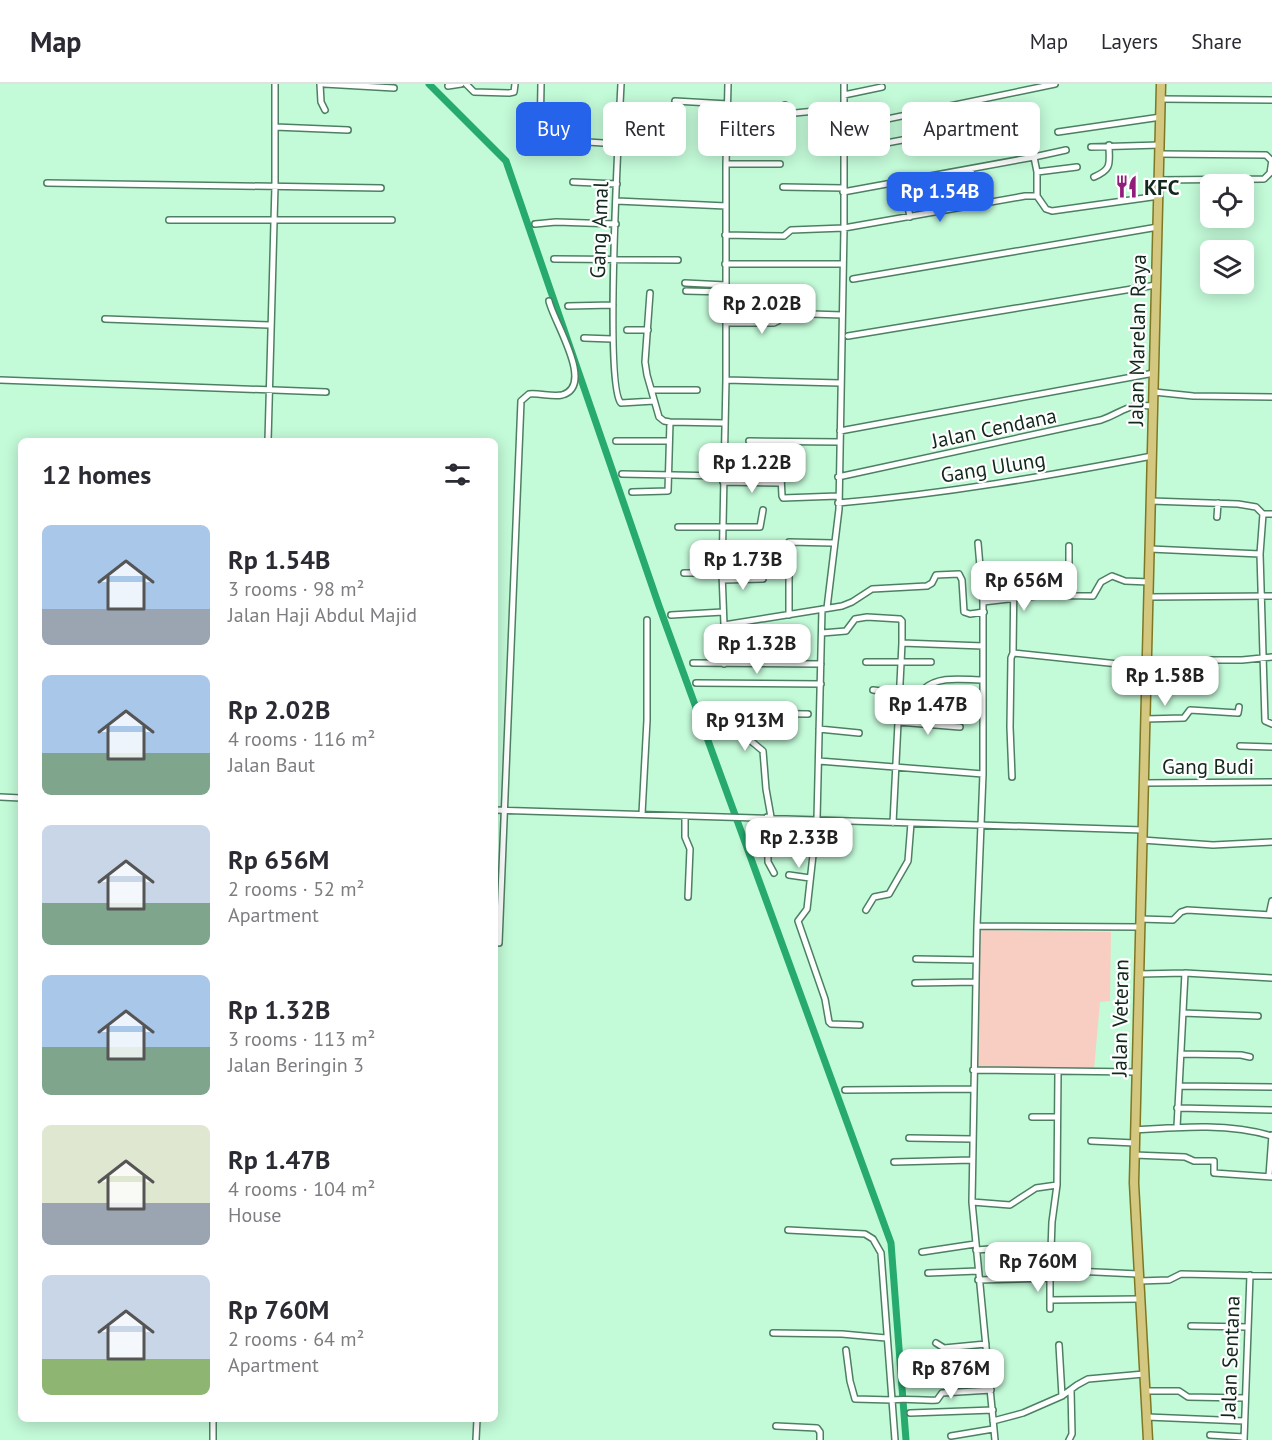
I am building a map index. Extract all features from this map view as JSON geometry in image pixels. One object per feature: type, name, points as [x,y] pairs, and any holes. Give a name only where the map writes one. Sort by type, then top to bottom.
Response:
[{"type":"main road","name":"Jalan Marelan Raya","points":[[1149,597],[1161,84]]},
{"type":"main road","name":"Jalan Veteran","points":[[1149,597],[1133,1199],[1149,1440]]},
{"type":"street","points":[[268,438],[275,186],[275,84]]},
{"type":"street","points":[[325,110],[321,102],[322,84],[394,88]]},
{"type":"street","points":[[448,86],[461,84]]},
{"type":"street","points":[[466,84],[474,92],[509,93],[514,92],[515,84]]},
{"type":"street","points":[[541,84],[540,139],[603,143]]},
{"type":"street","name":"Gang Amal","points":[[620,102],[621,84]]},
{"type":"street","points":[[728,84],[728,102]]},
{"type":"street","points":[[844,84],[844,102]]},
{"type":"street","points":[[890,118],[1055,84]]},
{"type":"street","points":[[844,94],[882,87]]},
{"type":"street","points":[[1161,99],[1272,100]]},
{"type":"street","points":[[1058,132],[1161,117]]},
{"type":"street","points":[[275,127],[348,130]]},
{"type":"street","points":[[1094,177],[1105,172],[1108,167],[1109,145]]},
{"type":"street","points":[[1091,147],[1109,145],[1266,155],[1271,160],[1270,173],[1264,179],[1159,180]]},
{"type":"street","points":[[783,187],[843,190],[971,169],[1066,150]]},
{"type":"street","name":"Gang Amal","points":[[618,156],[612,339],[615,387],[618,401],[621,403],[654,401]]},
{"type":"street","points":[[724,664],[722,576],[726,380],[726,156]]},
{"type":"street","points":[[844,156],[838,503],[822,633],[817,819],[807,909],[798,921],[825,999],[829,1022],[860,1025]]},
{"type":"street","points":[[1034,157],[1037,172],[1037,196],[1046,209],[1052,211],[1159,196]]},
{"type":"street","points":[[726,164],[780,164]]},
{"type":"street","points":[[1037,172],[1077,166]]},
{"type":"street","points":[[971,169],[975,205]]},
{"type":"street","points":[[903,181],[910,217]]},
{"type":"street","points":[[573,182],[617,184]]},
{"type":"street","points":[[47,183],[381,188]]},
{"type":"street","points":[[725,235],[784,236],[791,230],[844,228],[1025,196],[1037,196]]},
{"type":"street","points":[[617,201],[726,206]]},
{"type":"street","points":[[169,220],[392,220]]},
{"type":"street","points":[[535,224],[556,222],[616,224]]},
{"type":"street","points":[[853,279],[1158,227]]},
{"type":"street","points":[[554,260],[678,261]]},
{"type":"street","points":[[725,264],[843,264]]},
{"type":"street","points":[[685,283],[726,285]]},
{"type":"street","points":[[848,336],[1156,285]]},
{"type":"street","points":[[686,291],[726,292]]},
{"type":"street","points":[[651,293],[645,362],[659,417],[670,422],[724,423]]},
{"type":"street","points":[[499,943],[521,401],[529,393],[564,394],[571,391],[575,383],[571,357],[552,314],[549,301]]},
{"type":"street","points":[[726,301],[773,301]]},
{"type":"street","points":[[568,306],[613,305]]},
{"type":"street","points":[[726,323],[774,323],[778,321],[781,313],[842,315]]},
{"type":"street","points":[[105,319],[270,325]]},
{"type":"street","points":[[627,330],[648,330]]},
{"type":"street","points":[[584,338],[612,339]]},
{"type":"street","points":[[840,431],[1154,373]]},
{"type":"street","points":[[0,380],[326,392]]},
{"type":"street","points":[[726,380],[840,383]]},
{"type":"street","points":[[652,390],[697,390]]},
{"type":"street","points":[[1154,392],[1193,396],[1272,397]]},
{"type":"street","name":"Jalan Cendana","points":[[838,477],[1101,420],[1122,409],[1136,405],[1153,406]]},
{"type":"street","points":[[632,492],[668,491],[670,422]]},
{"type":"street","points":[[616,441],[669,441]]},
{"type":"street","points":[[750,441],[839,442]]},
{"type":"street","name":"Gang Ulung","points":[[838,503],[911,497],[1152,456]]},
{"type":"street","points":[[622,474],[669,474],[781,483]]},
{"type":"street","points":[[781,476],[783,498],[838,496]]},
{"type":"street","points":[[1151,501],[1254,506],[1263,514],[1272,514]]},
{"type":"street","points":[[1217,517],[1218,503]]},
{"type":"street","points":[[678,527],[760,527],[763,510]]},
{"type":"street","points":[[1263,514],[1260,554],[1265,721],[1272,724]]},
{"type":"street","points":[[789,615],[789,542],[833,543]]},
{"type":"street","points":[[978,543],[984,612],[983,774],[975,982],[972,1202],[995,1440]]},
{"type":"street","points":[[1068,596],[1069,546]]},
{"type":"street","points":[[1150,549],[1260,554]]},
{"type":"street","points":[[1012,777],[1010,727],[1014,572],[1024,566],[1033,566]]},
{"type":"street","points":[[684,573],[763,579]]},
{"type":"street","points":[[724,626],[825,609],[852,602],[872,589],[927,586],[932,583],[936,575],[959,574],[962,580],[964,612],[970,614],[984,612]]},
{"type":"street","points":[[983,602],[1045,595],[1093,596],[1101,582],[1112,576],[1125,581],[1149,582]]},
{"type":"street","points":[[1149,597],[1272,597]]},
{"type":"street","points":[[671,615],[723,612]]},
{"type":"street","points":[[822,633],[846,631],[855,619],[867,617],[902,621],[893,823]]},
{"type":"street","points":[[642,814],[647,720],[647,620]]},
{"type":"street","points":[[1263,627],[1272,627]]},
{"type":"street","points":[[902,643],[983,646]]},
{"type":"street","points":[[1013,653],[1147,667]]},
{"type":"street","points":[[1204,660],[1272,657]]},
{"type":"street","points":[[866,662],[931,662]]},
{"type":"street","points":[[693,663],[821,664]]},
{"type":"street","points":[[924,689],[938,681],[983,680]]},
{"type":"street","points":[[696,682],[821,684]]},
{"type":"street","points":[[1264,689],[1272,689]]},
{"type":"street","points":[[873,690],[899,693]]},
{"type":"street","points":[[1145,719],[1184,718],[1190,710],[1238,713],[1239,707]]},
{"type":"street","points":[[752,712],[750,739],[763,751],[769,817],[768,862],[774,873]]},
{"type":"street","points":[[708,713],[808,714]]},
{"type":"street","points":[[898,722],[960,727]]},
{"type":"street","points":[[819,729],[860,734]]},
{"type":"street","points":[[1240,746],[1272,747]]},
{"type":"street","points":[[819,760],[983,774]]},
{"type":"street","name":"Gang Budi","points":[[1144,783],[1272,782]]},
{"type":"street","points":[[0,797],[18,798]]},
{"type":"street","points":[[498,810],[1143,830]]},
{"type":"street","points":[[685,816],[686,837],[690,849],[688,897]]},
{"type":"street","points":[[866,910],[874,897],[889,894],[908,861],[911,823]]},
{"type":"street","points":[[1142,840],[1213,845],[1272,842]]},
{"type":"street","points":[[789,875],[810,878]]},
{"type":"street","points":[[977,926],[1140,923],[1173,920],[1181,912],[1187,910],[1271,915],[1272,901]]},
{"type":"street","points":[[916,959],[976,960]]},
{"type":"street","points":[[1177,1127],[1185,973]]},
{"type":"street","points":[[1139,974],[1185,973],[1272,978]]},
{"type":"street","points":[[915,983],[975,982]]},
{"type":"street","points":[[1183,1013],[1258,1017]]},
{"type":"street","points":[[1181,1054],[1250,1057]]},
{"type":"street","points":[[973,1070],[1137,1072]]},
{"type":"street","points":[[1050,1309],[1051,1248],[1058,1185],[1058,1072]]},
{"type":"street","points":[[1180,1086],[1272,1087]]},
{"type":"street","points":[[845,1090],[973,1089]]},
{"type":"street","points":[[1178,1108],[1272,1110]]},
{"type":"street","points":[[1032,1117],[1057,1117]]},
{"type":"street","points":[[1134,1155],[1214,1161],[1215,1173],[1270,1177],[1272,1136],[1242,1129],[1177,1127],[1135,1130]]},
{"type":"street","points":[[909,1138],[972,1139]]},
{"type":"street","points":[[1091,1141],[1135,1143]]},
{"type":"street","points":[[894,1162],[972,1160]]},
{"type":"street","points":[[972,1202],[1010,1205],[1036,1188],[1058,1185]]},
{"type":"street","points":[[788,1230],[859,1233],[873,1239],[881,1253],[895,1440]]},
{"type":"street","points":[[922,1252],[975,1247],[1051,1248]]},
{"type":"street","points":[[1050,1268],[1066,1267],[1074,1271],[1169,1280],[1181,1275],[1272,1276]]},
{"type":"street","points":[[928,1273],[978,1271]]},
{"type":"street","name":"Jalan Sentana","points":[[1244,1438],[1250,1275]]},
{"type":"street","points":[[978,1280],[1050,1278]]},
{"type":"street","points":[[1050,1300],[1140,1299]]},
{"type":"street","points":[[1191,1326],[1248,1327]]},
{"type":"street","points":[[773,1333],[886,1338]]},
{"type":"street","points":[[936,1343],[944,1348],[986,1344]]},
{"type":"street","points":[[1059,1345],[1062,1396]]},
{"type":"street","points":[[846,1350],[855,1399],[937,1400],[942,1393],[991,1390]]},
{"type":"street","points":[[912,1374],[988,1364]]},
{"type":"street","points":[[993,1421],[1023,1413],[1062,1396],[1088,1379],[1144,1374]]},
{"type":"street","points":[[1069,1440],[1072,1434],[1071,1390]]},
{"type":"street","points":[[1145,1391],[1179,1391],[1185,1397],[1197,1398],[1245,1398]]},
{"type":"street","points":[[910,1413],[993,1410]]},
{"type":"street","points":[[1147,1417],[1244,1421]]},
{"type":"street","points":[[213,1422],[213,1440]]},
{"type":"street","points":[[476,1440],[477,1422]]},
{"type":"street","points":[[776,1426],[818,1428],[820,1440]]},
{"type":"street","points":[[951,1436],[993,1429]]},
{"type":"street","points":[[1210,1435],[1244,1438]]},
{"type":"shaded area","points":[[980,930],[1111,932],[1110,1001],[1100,1002],[1094,1069],[976,1067]]},
{"type":"waterway","points":[[429,84],[506,161],[659,606],[891,1243],[906,1440]]},
{"type":"place","name":"KFC","points":[[1126,187]]}]
